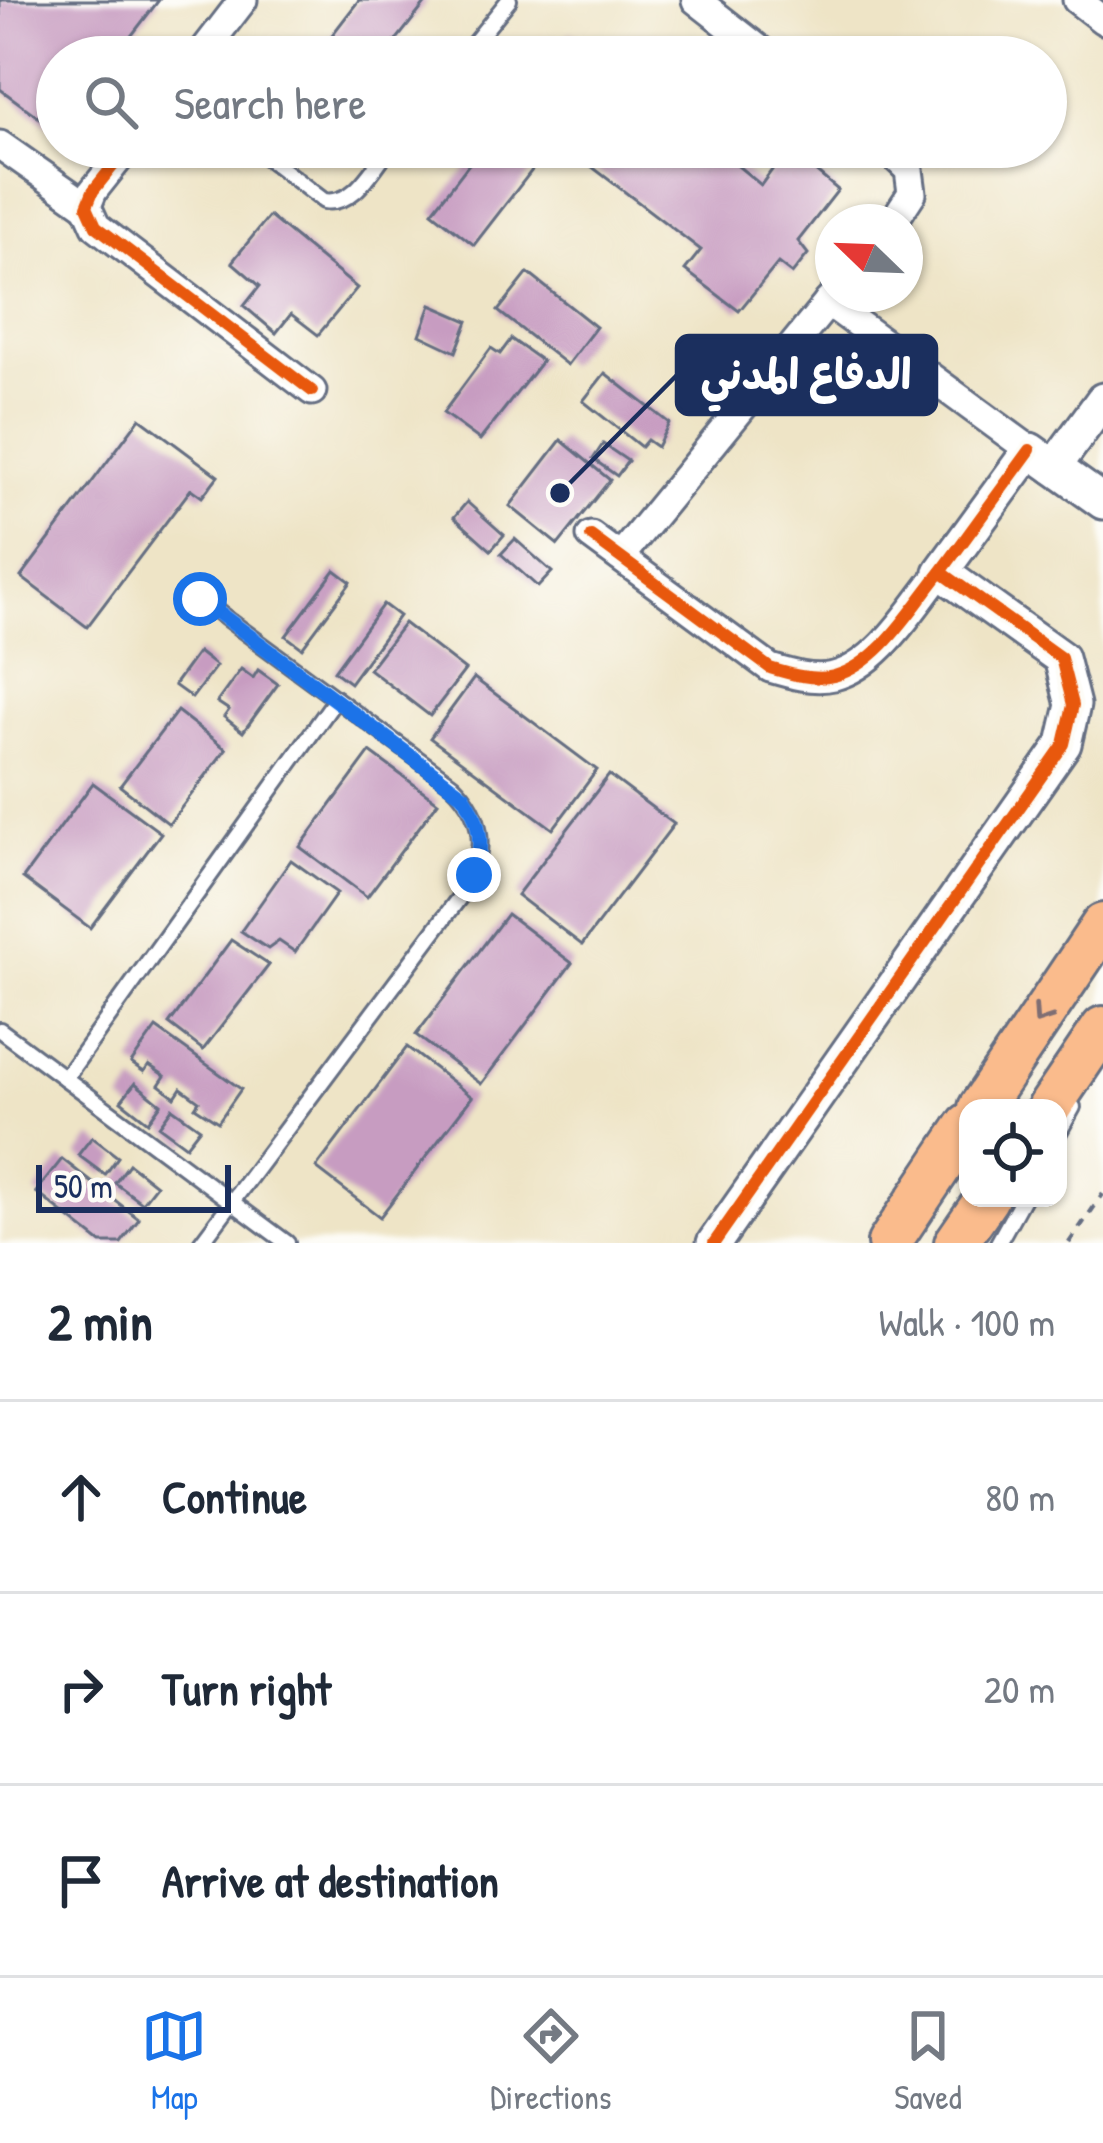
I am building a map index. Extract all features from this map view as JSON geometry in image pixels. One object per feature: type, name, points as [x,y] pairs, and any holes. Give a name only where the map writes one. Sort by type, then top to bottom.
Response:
[{"type":"main road","points":[[986,1099],[1102,926]]},
{"type":"main road","points":[[1066,1099],[1103,1028]]},
{"type":"main road","points":[[889,1243],[959,1138]]},
{"type":"street","points":[[215,36],[243,0]]},
{"type":"street","points":[[696,0],[742,36]]},
{"type":"street","points":[[1077,0],[1103,20]]},
{"type":"street","points":[[0,145],[87,206],[96,226],[312,392]]},
{"type":"street","points":[[87,206],[111,168]]},
{"type":"street","points":[[904,204],[912,193],[907,168]]},
{"type":"street","points":[[620,557],[821,312]]},
{"type":"street","points":[[850,312],[1103,502]]},
{"type":"street","points":[[591,536],[770,668],[801,677],[836,676],[873,653],[1042,459],[1103,400]]},
{"type":"street","points":[[714,1243],[1064,744],[1072,705],[1061,658],[941,572]]},
{"type":"lane","points":[[480,36],[509,0]]},
{"type":"lane","points":[[281,168],[324,201],[335,203],[347,200],[373,168]]},
{"type":"lane","points":[[200,599],[464,796],[479,825],[479,859],[465,890],[201,1243]]},
{"type":"lane","points":[[65,1078],[336,699]]},
{"type":"lane","points":[[0,1030],[287,1243]]},
{"type":"lane","points":[[1092,1073],[1103,1052]]},
{"type":"path","points":[[1070,1243],[1103,1194]]},
{"type":"building","points":[[0,0],[159,0],[131,36],[36,36],[36,116],[0,89]]},
{"type":"building","points":[[359,0],[428,0],[400,36],[331,36]]},
{"type":"building","points":[[466,168],[534,168],[474,245],[432,212]]},
{"type":"building","points":[[594,168],[740,168],[761,185],[773,168],[812,168],[838,190],[827,204],[815,204],[815,219],[798,241],[808,254],[792,274],[778,263],[739,311],[685,270],[701,250]]},
{"type":"building","points":[[269,216],[357,288],[318,335],[291,314],[276,333],[244,306],[260,286],[232,262]]},
{"type":"building","points":[[528,273],[596,327],[567,365],[498,311]]},
{"type":"building","points":[[431,305],[468,321],[456,352],[420,335]]},
{"type":"building","points":[[511,339],[542,361],[480,440],[443,413],[491,348],[500,354]]},
{"type":"building","points":[[605,373],[669,423],[657,447],[647,440],[641,447],[583,401]]},
{"type":"building","points":[[140,418],[218,476],[202,497],[191,489],[87,627],[21,577]]},
{"type":"building","points":[[561,440],[610,480],[558,545],[510,506]]},
{"type":"building","points":[[603,444],[628,461],[617,476],[593,459]]},
{"type":"building","points":[[467,502],[504,535],[491,550],[454,517]]},
{"type":"building","points":[[515,539],[552,572],[538,587],[501,554]]},
{"type":"building","points":[[335,570],[351,582],[302,648],[286,636]]},
{"type":"building","points":[[383,604],[399,616],[350,683],[334,671]]},
{"type":"building","points":[[404,623],[465,670],[430,716],[369,669]]},
{"type":"building","points":[[198,652],[216,666],[192,698],[174,685]]},
{"type":"building","points":[[241,669],[253,678],[258,670],[278,684],[243,732],[224,717],[229,710],[217,702]]},
{"type":"building","points":[[474,678],[597,770],[553,829],[430,738]]},
{"type":"building","points":[[177,711],[226,749],[169,824],[120,786]]},
{"type":"building","points":[[370,752],[438,802],[367,897],[300,847]]},
{"type":"building","points":[[609,775],[674,824],[582,945],[517,895]]},
{"type":"building","points":[[93,783],[161,833],[90,928],[23,878]]},
{"type":"building","points":[[291,860],[337,893],[295,952],[279,941],[268,949],[241,931]]},
{"type":"building","points":[[507,914],[572,963],[481,1084],[416,1035]]},
{"type":"building","points":[[231,940],[269,965],[203,1050],[169,1024]]},
{"type":"building","points":[[156,1028],[241,1089],[218,1122],[195,1107],[199,1101],[181,1088],[175,1097],[159,1085],[165,1076],[149,1065],[144,1072],[131,1063]]},
{"type":"building","points":[[407,1047],[472,1097],[380,1217],[316,1168]]},
{"type":"building","points":[[135,1083],[161,1104],[148,1122],[121,1101]]},
{"type":"building","points":[[172,1108],[200,1128],[186,1146],[159,1126]]},
{"type":"building","points":[[92,1137],[118,1157],[105,1175],[78,1155]]},
{"type":"building","points":[[62,1159],[139,1219],[121,1243],[101,1243],[36,1192]]},
{"type":"building","points":[[129,1164],[156,1185],[142,1203],[115,1183]]},
{"type":"cycle path","points":[[111,168],[87,206],[96,226],[312,391]]},
{"type":"cycle path","points":[[714,1243],[1064,744],[1073,705],[1061,658],[941,572],[1030,450]]},
{"type":"cycle path","points":[[591,536],[770,668],[810,677],[834,676],[851,669],[881,647],[941,572]]},
{"type":"place","name":"الدفاع المدني","points":[[560,493]]},
{"type":"route","points":[[200,599],[464,796],[479,825],[481,842],[474,875]]}]
